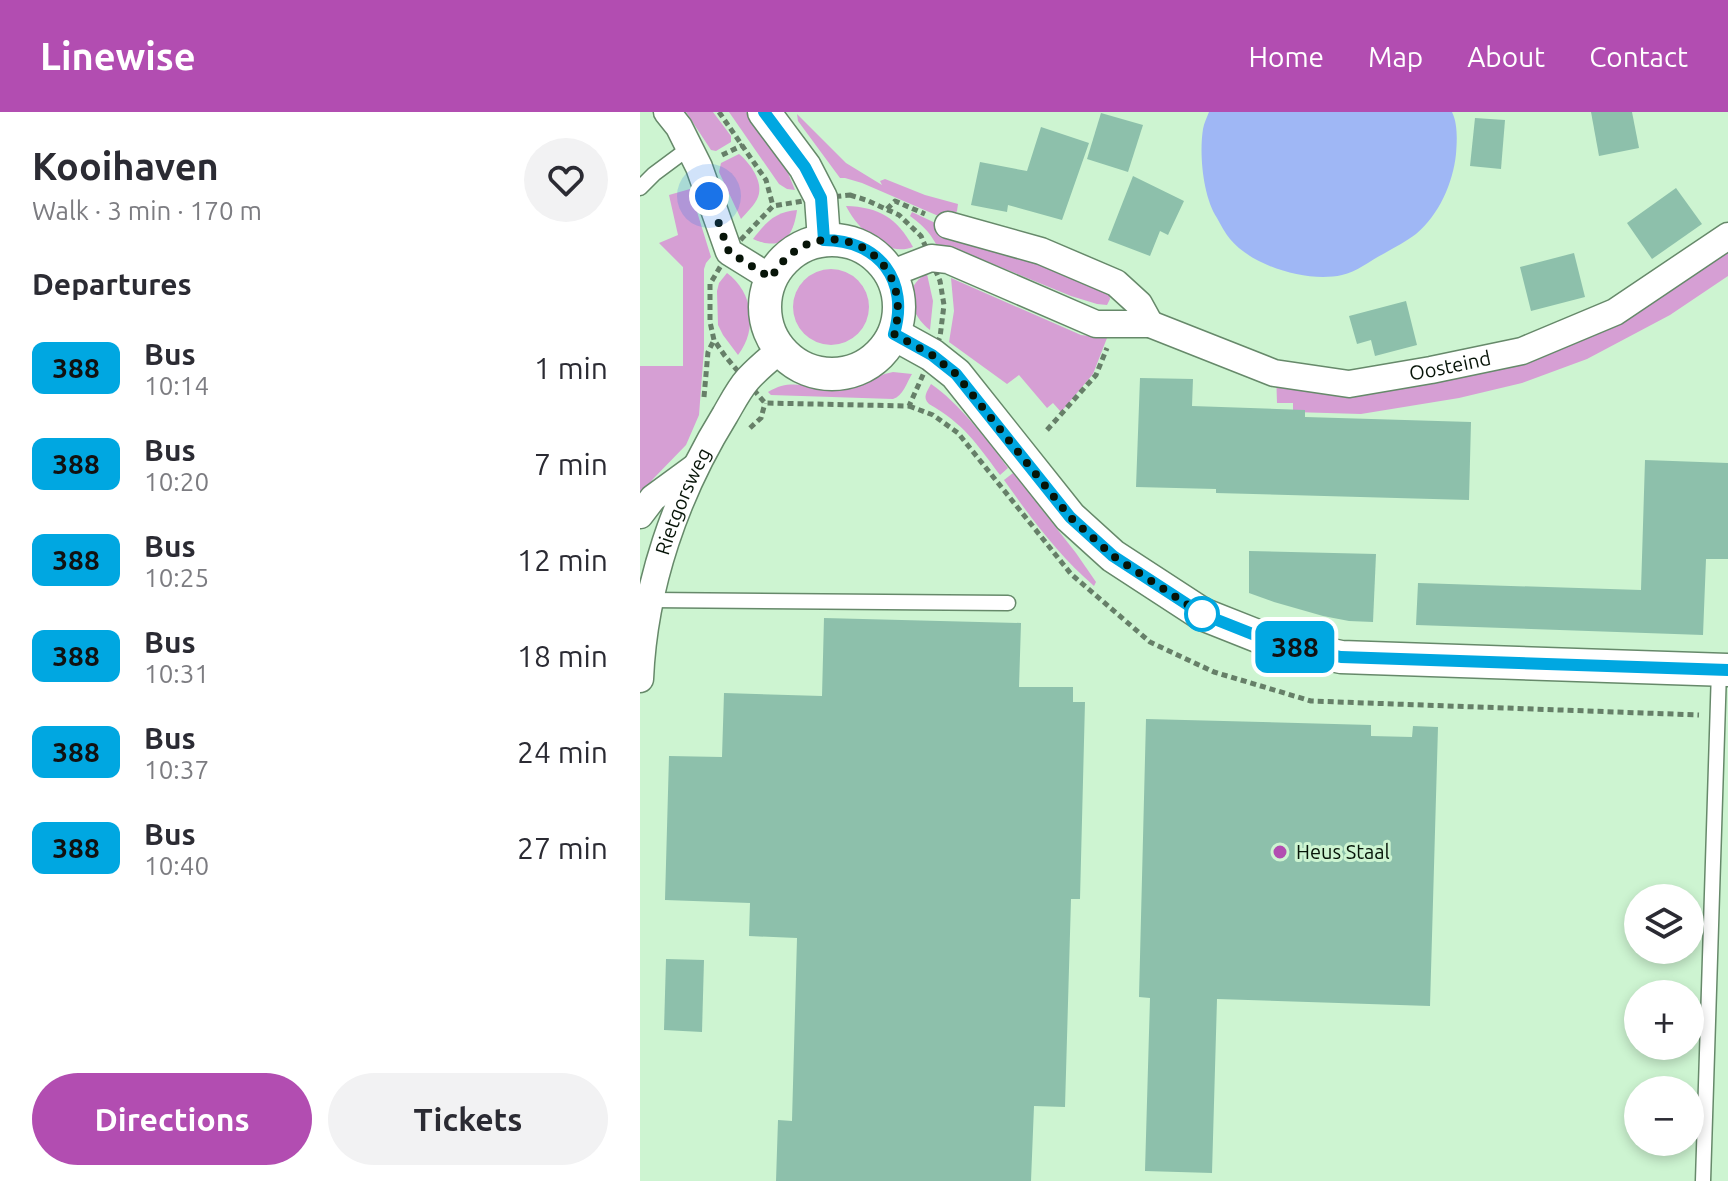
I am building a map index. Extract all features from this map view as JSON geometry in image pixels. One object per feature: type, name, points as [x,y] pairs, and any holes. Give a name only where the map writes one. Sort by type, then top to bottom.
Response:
[{"type":"street","points":[[667,112],[679,127],[699,167],[729,252],[771,278]]},
{"type":"street","points":[[764,112],[805,167],[821,198],[824,240]]},
{"type":"street","points":[[948,225],[1041,251],[1116,283],[1139,304],[1150,324]]},
{"type":"street","name":"Oosteind","points":[[931,258],[948,260],[1096,324],[1150,324],[1274,373],[1349,384],[1522,351],[1615,312],[1728,236]]},
{"type":"street","points":[[838,240],[862,247],[873,254],[890,274],[899,303],[898,319],[894,334],[884,350],[869,364],[841,374],[822,374],[803,368],[780,350],[767,328],[766,290],[771,278],[793,252],[803,246],[838,240]]},
{"type":"street","points":[[890,274],[931,258]]},
{"type":"street","points":[[894,334],[932,355],[956,374],[1070,517],[1113,556],[1202,614],[1275,643],[1341,657],[1724,670]]},
{"type":"street","name":"Rietgorsweg","points":[[640,679],[641,648],[650,600],[662,552],[676,514],[704,449],[746,381],[780,350]]},
{"type":"street","points":[[640,515],[653,498],[697,465]]},
{"type":"lane","points":[[640,188],[689,148]]},
{"type":"lane","points":[[650,600],[1008,603]]},
{"type":"lane","points":[[1703,1181],[1724,670]]},
{"type":"path","points":[[719,112],[766,180],[773,206]]},
{"type":"path","points":[[850,195],[899,215],[921,236],[931,258],[940,281],[944,305],[940,337],[909,406],[765,403],[714,340],[710,322],[710,284],[729,252],[773,206],[821,198],[850,195]]},
{"type":"path","points":[[887,209],[895,201],[948,225]]},
{"type":"path","points":[[1047,430],[1096,375],[1116,325]]},
{"type":"shaded area","points":[[686,112],[713,112],[731,136],[731,142],[716,151],[711,150]]},
{"type":"shaded area","points":[[729,112],[746,112],[786,168],[795,190],[779,184]]},
{"type":"shaded area","points":[[797,114],[846,163],[882,185],[880,181],[885,179],[958,204],[957,211],[950,221],[862,183],[840,178],[798,121]]},
{"type":"shaded area","points":[[739,154],[755,173],[759,185],[755,203],[741,219],[719,172],[721,163]]},
{"type":"shaded area","points":[[690,189],[711,257],[704,269],[704,349],[699,415],[686,445],[640,496],[640,366],[683,366],[683,267],[659,243],[678,235],[669,195]]},
{"type":"shaded area","points":[[846,206],[868,209],[886,216],[900,228],[913,247],[903,249],[883,245],[865,232]]},
{"type":"shaded area","points":[[797,210],[789,235],[784,240],[771,244],[753,239],[772,219]]},
{"type":"shaded area","points":[[912,212],[946,228],[1035,258],[1109,292],[1110,299],[1107,305],[1071,296],[951,247],[936,244],[931,235],[910,216]]},
{"type":"shaded area","points":[[1728,248],[1728,276],[1670,315],[1587,359],[1522,383],[1459,398],[1361,414],[1293,412],[1293,403],[1277,403],[1276,371],[1378,391],[1405,388],[1484,369]]},
{"type":"shaded area","points":[[831,269],[845,272],[858,280],[866,293],[869,307],[866,321],[858,334],[845,342],[831,345],[817,342],[804,334],[796,321],[793,307],[796,293],[804,280],[817,272]]},
{"type":"shaded area","points":[[727,273],[742,290],[750,311],[748,334],[738,355],[718,325],[717,291]]},
{"type":"shaded area","points":[[927,274],[933,301],[930,330],[918,317],[912,301],[914,286]]},
{"type":"shaded area","points":[[951,278],[1081,335],[1107,338],[1093,374],[1061,412],[1053,403],[1047,408],[1019,375],[1007,384],[949,342],[954,311]]},
{"type":"shaded area","points":[[893,372],[912,374],[902,392],[893,399],[771,395],[768,392],[794,384],[844,387]]},
{"type":"shaded area","points":[[931,384],[962,411],[1008,468],[1000,475],[961,427],[929,404],[926,394]]},
{"type":"shaded area","points":[[1013,473],[1076,553],[1096,582],[1094,586],[1057,549],[1014,494],[1004,480]]},
{"type":"water","points":[[1209,112],[1452,112],[1457,138],[1452,176],[1432,218],[1416,234],[1359,269],[1328,277],[1281,270],[1240,249],[1226,234],[1212,209],[1205,187],[1202,150],[1203,129]]},
{"type":"building","points":[[1591,112],[1632,112],[1639,148],[1599,156]]},
{"type":"building","points":[[1101,113],[1143,125],[1128,172],[1087,159]]},
{"type":"building","points":[[1475,118],[1505,120],[1501,169],[1470,166]]},
{"type":"building","points":[[1041,127],[1089,143],[1062,220],[1008,205],[1007,212],[971,205],[980,162],[1027,171]]},
{"type":"building","points":[[1133,176],[1184,201],[1168,235],[1160,231],[1150,256],[1108,240]]},
{"type":"building","points":[[1676,188],[1702,224],[1652,259],[1627,223]]},
{"type":"building","points":[[1574,253],[1585,297],[1531,311],[1520,267]]},
{"type":"building","points":[[1406,301],[1417,345],[1375,356],[1371,340],[1357,344],[1349,316]]},
{"type":"building","points":[[1140,378],[1193,379],[1192,406],[1305,410],[1305,417],[1471,422],[1469,500],[1216,493],[1216,489],[1136,487]]},
{"type":"building","points":[[1645,460],[1728,463],[1728,559],[1706,559],[1703,635],[1416,625],[1418,583],[1641,590]]},
{"type":"building","points":[[1249,551],[1376,554],[1373,622],[1323,616],[1249,593]]},
{"type":"building","points":[[824,618],[1021,623],[1019,687],[1073,687],[1073,702],[1085,702],[1080,899],[1071,899],[1065,1107],[1034,1106],[1031,1181],[776,1181],[778,1120],[792,1121],[797,938],[749,936],[750,903],[665,900],[669,756],[722,757],[724,693],[822,696]]},
{"type":"building","points":[[1146,719],[1371,725],[1371,736],[1412,737],[1413,726],[1438,727],[1430,1006],[1217,999],[1212,1173],[1145,1171],[1150,998],[1139,997]]},
{"type":"building","points":[[666,959],[704,960],[702,1032],[664,1030]]},
{"type":"bus line","name":"388","points":[[764,112],[805,167],[821,198],[824,240],[838,240],[862,247],[883,263],[890,274],[899,303],[894,334],[932,355],[956,374],[1070,517],[1113,556],[1202,614],[1275,643],[1341,657],[1728,670]]},
{"type":"place","name":"Heus Staal","points":[[1280,852]]},
{"type":"route","points":[[709,196],[729,252],[771,278],[793,252],[824,240],[850,243],[873,254],[883,263],[896,288],[899,303],[894,334],[932,355],[956,374],[1070,517],[1113,556],[1202,614]]}]
